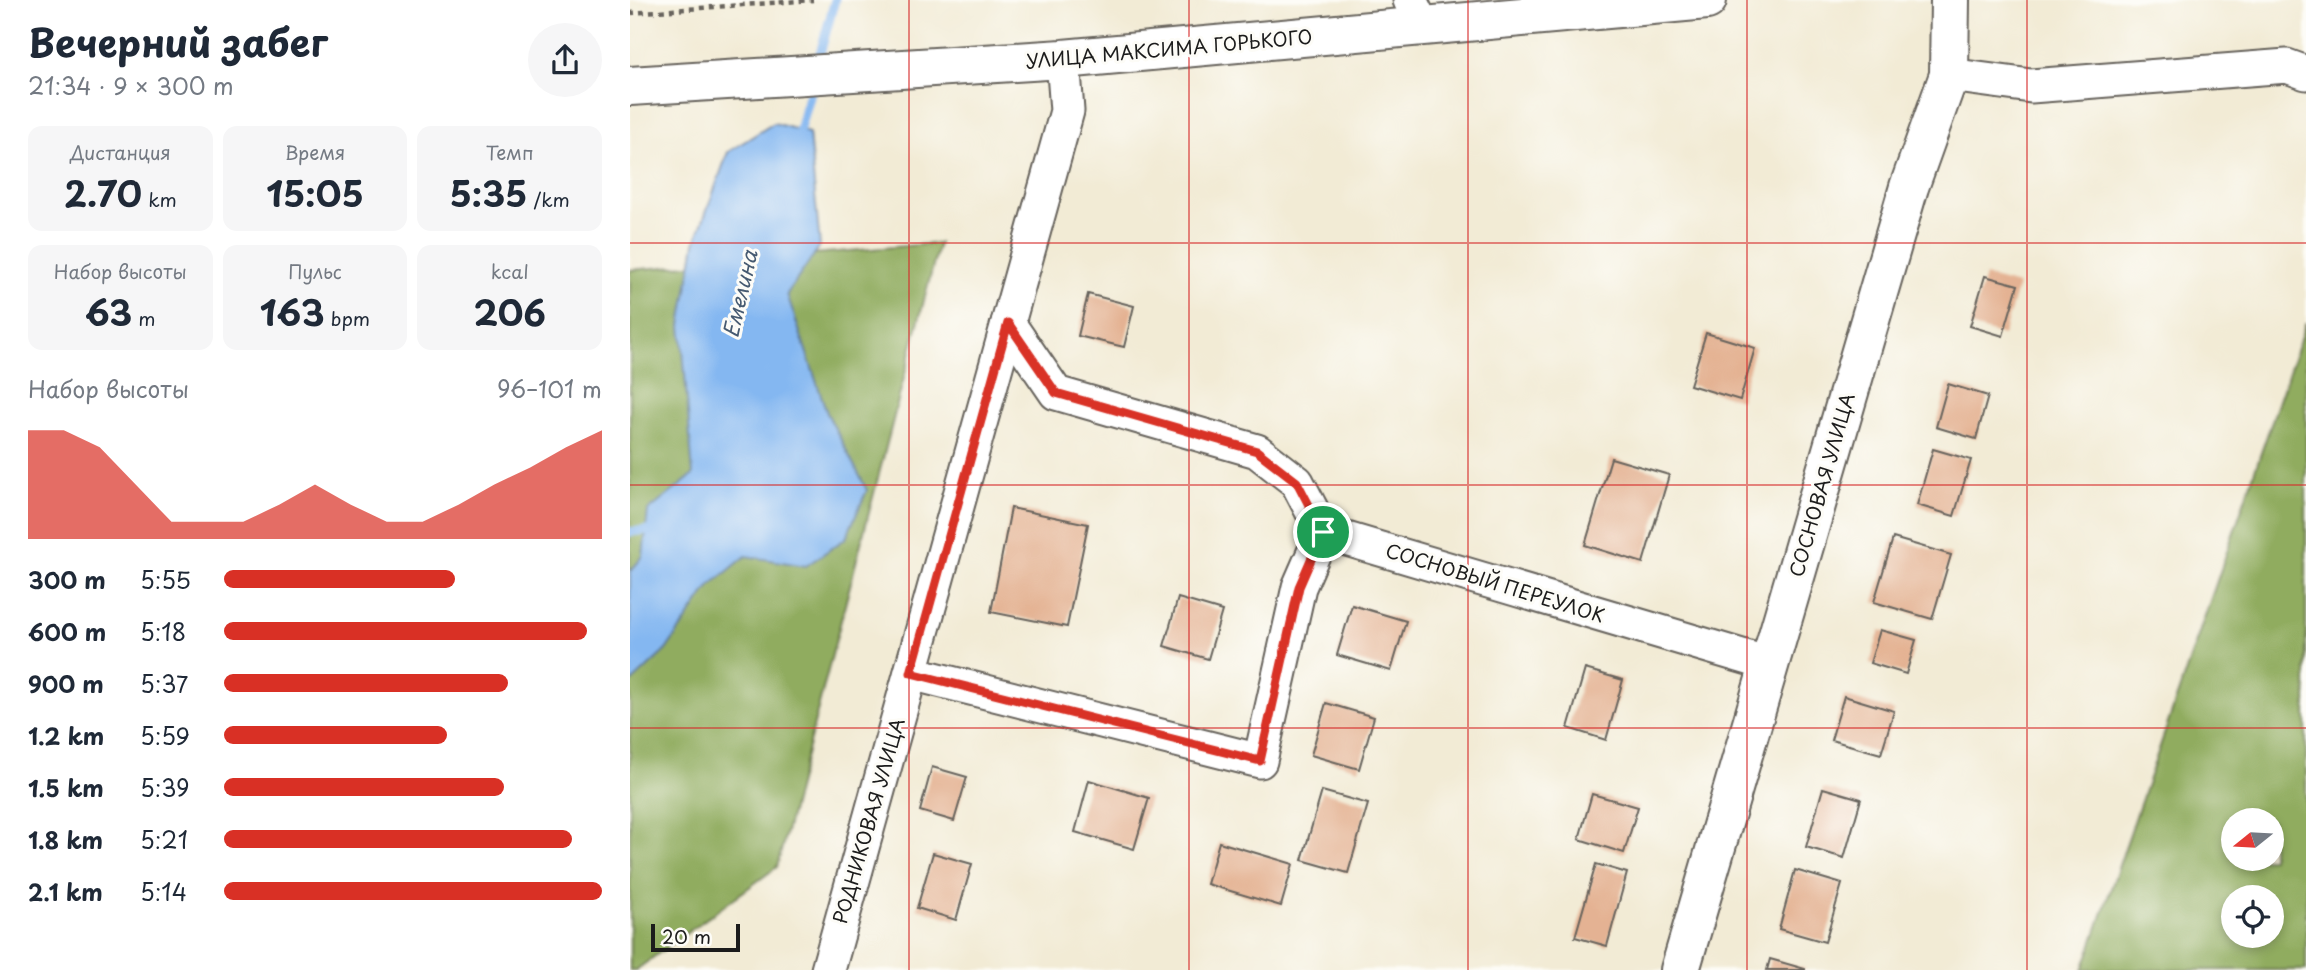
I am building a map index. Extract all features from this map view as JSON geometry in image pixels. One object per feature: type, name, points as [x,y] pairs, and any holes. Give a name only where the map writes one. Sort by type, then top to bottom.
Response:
[{"type":"main road","name":"УЛИЦА МАКСИМА ГОРЬКОГО","points":[[630,86],[1063,60],[1416,13],[1707,0]]},
{"type":"main road","name":"СОСНОВАЯ УЛИЦА","points":[[1680,970],[1909,187],[1950,75],[1950,0]]},
{"type":"street","name":"РОДНИКОВАЯ УЛИЦА","points":[[828,970],[1067,111],[1063,60]]},
{"type":"street","points":[[1950,75],[2031,86],[2287,66],[2306,73]]},
{"type":"street","points":[[911,673],[1260,761],[1299,587],[1323,532],[1297,482],[1257,451],[1056,393],[1008,323]]},
{"type":"street","name":"СОСНОВЫЙ ПЕРЕУЛОК","points":[[1323,532],[1769,664]]},
{"type":"path","points":[[630,13],[813,0]]},
{"type":"green space","points":[[939,243],[777,867],[636,970],[630,970],[630,270]]},
{"type":"green space","points":[[2306,322],[2306,970],[2083,970]]},
{"type":"water","points":[[774,123],[809,133],[820,246],[787,294],[827,413],[867,490],[846,538],[806,566],[746,556],[710,586],[666,650],[630,684],[630,572],[643,556],[648,511],[693,475],[681,325],[695,243],[728,152]]},
{"type":"building","points":[[1985,276],[2018,285],[2003,336],[1970,326]]},
{"type":"building","points":[[1088,294],[1134,306],[1124,347],[1078,336]]},
{"type":"building","points":[[1706,333],[1755,348],[1740,400],[1690,385]]},
{"type":"building","points":[[1948,384],[1988,396],[1976,439],[1936,427]]},
{"type":"building","points":[[1933,449],[1971,460],[1954,516],[1917,505]]},
{"type":"building","points":[[1611,458],[1669,475],[1643,563],[1585,545]]},
{"type":"building","points":[[1011,508],[1088,524],[1067,627],[991,612]]},
{"type":"building","points":[[1893,538],[1951,555],[1932,619],[1874,602]]},
{"type":"building","points":[[1178,598],[1222,611],[1208,659],[1164,646]]},
{"type":"building","points":[[1352,605],[1406,621],[1391,671],[1337,655]]},
{"type":"building","points":[[1880,630],[1916,640],[1906,674],[1870,663]]},
{"type":"building","points":[[1585,669],[1623,680],[1606,740],[1568,728]]},
{"type":"building","points":[[1844,696],[1894,711],[1881,754],[1831,740]]},
{"type":"building","points":[[1326,703],[1374,717],[1359,769],[1311,755]]},
{"type":"building","points":[[932,767],[967,777],[954,821],[920,811]]},
{"type":"building","points":[[1089,780],[1149,798],[1134,849],[1075,832]]},
{"type":"building","points":[[1823,788],[1861,799],[1844,858],[1806,847]]},
{"type":"building","points":[[1322,791],[1368,804],[1348,873],[1302,860]]},
{"type":"building","points":[[1592,794],[1638,807],[1624,853],[1579,839]]},
{"type":"building","points":[[1219,842],[1293,864],[1281,906],[1207,884]]},
{"type":"building","points":[[933,853],[972,864],[956,920],[917,908]]},
{"type":"building","points":[[1596,864],[1627,873],[1607,946],[1575,937]]},
{"type":"building","points":[[1795,870],[1842,884],[1825,942],[1779,929]]},
{"type":"building","points":[[1770,959],[1805,969],[1805,970],[1767,970]]},
{"type":"waterway","name":"Емелина","points":[[817,64],[835,0]]},
{"type":"waterway","name":"Емелина","points":[[797,139],[812,85]]},
{"type":"waterway","name":"Емелина","points":[[630,532],[656,529]]},
{"type":"route","points":[[1008,323],[1056,393],[1257,451],[1297,482],[1323,532],[1299,587],[1260,761],[911,673],[1008,323]]}]
